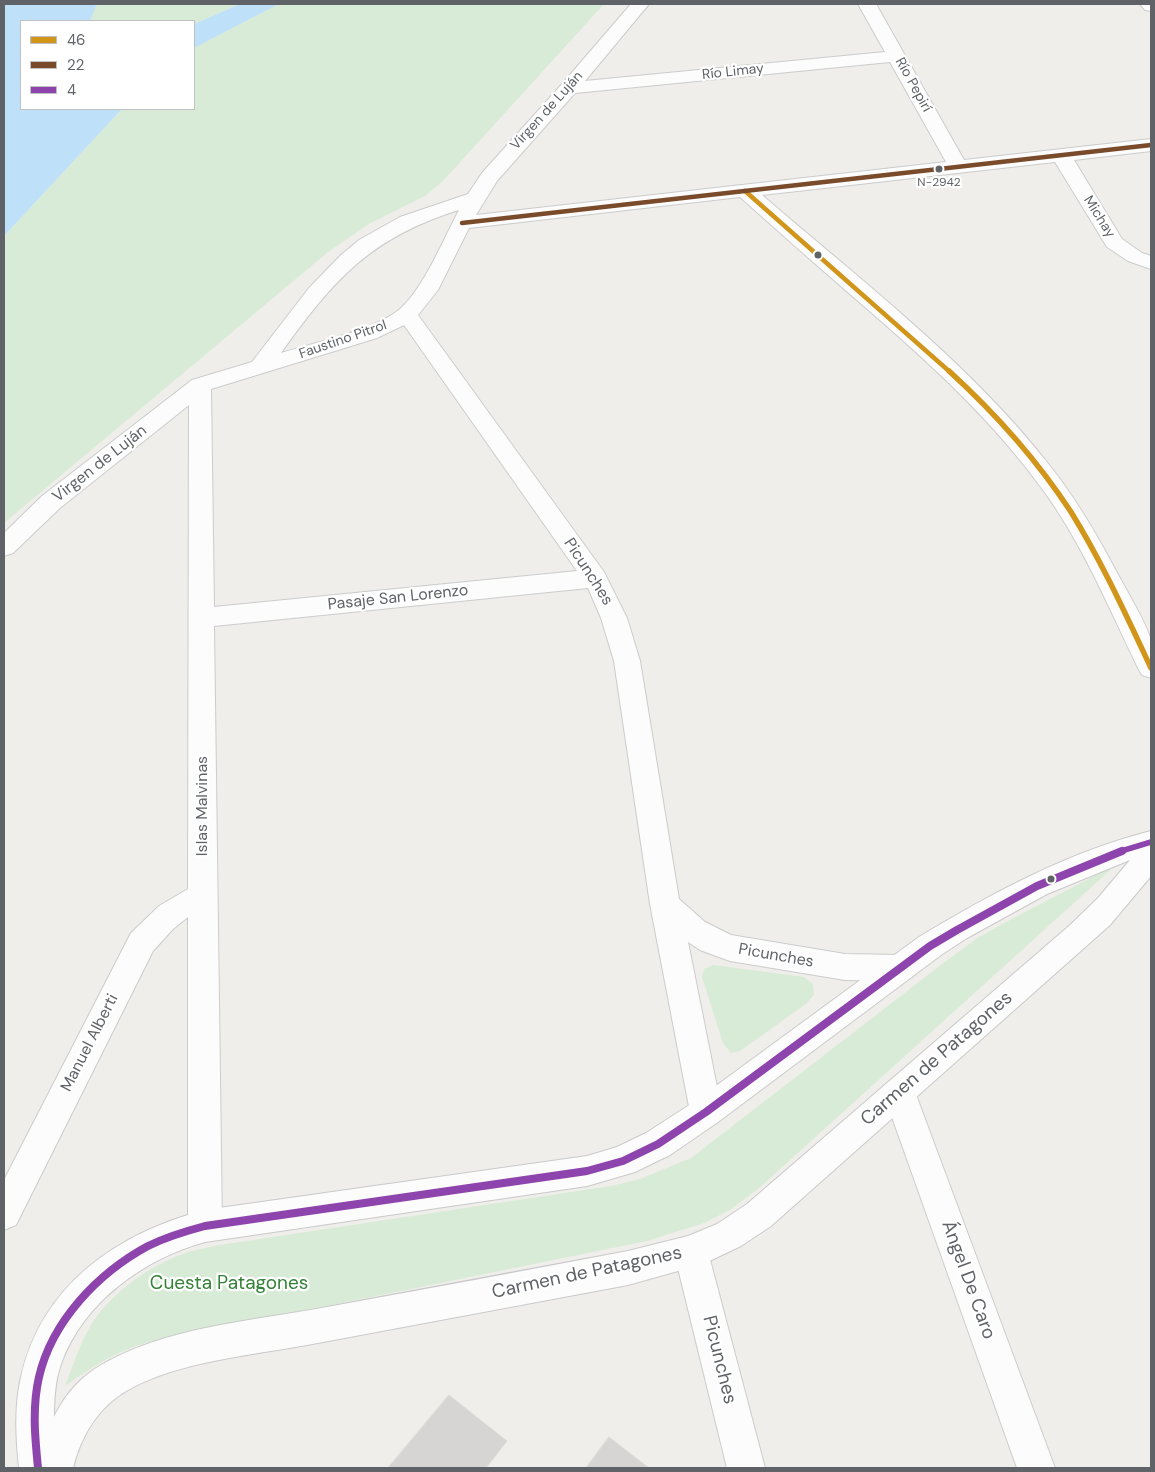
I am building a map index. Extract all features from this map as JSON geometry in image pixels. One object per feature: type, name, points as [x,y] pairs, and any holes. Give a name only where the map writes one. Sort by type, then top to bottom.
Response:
[{"type":"street","name":"Virgen de Luján","points":[[462,223],[475,198],[500,163],[569,88],[640,4]]},
{"type":"street","name":"Río Pepirí","points":[[867,4],[958,167]]},
{"type":"street","name":"Río Limay","points":[[569,88],[896,56]]},
{"type":"street","points":[[462,223],[1151,145]]},
{"type":"street","name":"Michay","points":[[1061,156],[1114,243],[1135,257],[1151,263]]},
{"type":"street","points":[[746,191],[933,356],[971,391],[1003,425],[1057,492],[1082,530],[1151,668]]},
{"type":"street","points":[[260,367],[304,305],[340,266],[386,232],[416,217],[475,198]]},
{"type":"street","name":"Faustino Pitrol","points":[[200,385],[369,333],[407,314],[427,290],[462,223]]},
{"type":"street","name":"Picunches","points":[[407,314],[595,578],[609,602],[620,628],[665,904],[706,1112]]},
{"type":"street","name":"Virgen de Luján","points":[[4,547],[51,502],[200,385]]},
{"type":"street","name":"Islas Malvinas","points":[[200,385],[205,1226]]},
{"type":"street","name":"Pasaje San Lorenzo","points":[[201,618],[595,578]]},
{"type":"street","points":[[38,1468],[35,1436],[36,1398],[42,1368],[54,1337],[72,1308],[113,1270],[148,1247],[178,1233],[205,1226],[587,1171],[623,1161],[658,1144],[706,1112],[930,946],[962,925],[1062,872],[1113,853],[1151,842]]},
{"type":"street","name":"Carmen de Patagones","points":[[54,1468],[68,1426],[88,1398],[114,1377],[146,1363],[214,1345],[628,1268],[692,1252],[729,1235],[759,1215],[1108,908],[1131,882],[1151,853]]},
{"type":"street","name":"Manuel Alberti","points":[[4,1214],[142,942],[160,920],[173,910],[203,896]]},
{"type":"street","name":"Picunches","points":[[665,904],[694,931],[730,948],[829,965],[869,969],[901,968]]},
{"type":"street","name":"Ángel De Caro","points":[[899,1092],[1036,1468]]},
{"type":"street","name":"Picunches","points":[[692,1252],[746,1468]]},
{"type":"green space","points":[[97,4],[240,4],[195,24],[195,20],[90,20]]},
{"type":"green space","points":[[279,4],[604,4],[443,181],[425,196],[369,224],[328,252],[4,523],[4,236],[121,110],[195,110],[195,47]]},
{"type":"green space","name":"Cuesta Patagones","points":[[1117,864],[758,1189],[730,1210],[704,1223],[647,1241],[145,1343],[103,1361],[65,1386],[87,1332],[97,1316],[115,1296],[147,1272],[188,1252],[220,1245],[611,1186],[640,1179],[691,1158],[979,937]]},
{"type":"green space","points":[[713,965],[804,977],[813,984],[814,995],[806,1004],[740,1051],[731,1053],[723,1043],[702,977],[704,969]]},
{"type":"water","points":[[4,4],[97,4],[90,20],[20,20],[20,110],[121,110],[4,236]]},
{"type":"water","points":[[240,4],[279,4],[195,47],[195,24]]},
{"type":"building","points":[[449,1395],[507,1441],[486,1468],[388,1468]]},
{"type":"building","points":[[609,1437],[649,1468],[586,1468]]},
{"type":"transit line","name":"22","points":[[462,223],[1151,145]]},
{"type":"transit line","name":"46","points":[[745,191],[929,352],[997,418],[1018,442],[1057,492],[1084,534],[1151,668]]},
{"type":"transit line","name":"4","points":[[38,1468],[35,1430],[37,1391],[42,1366],[49,1347],[70,1312],[83,1296],[130,1256],[176,1234],[205,1226],[587,1171],[623,1161],[658,1144],[706,1112],[930,946],[1010,899],[1064,873],[1121,851],[1151,842]]},
{"type":"place","name":"N-2942","points":[[939,169]]}]
